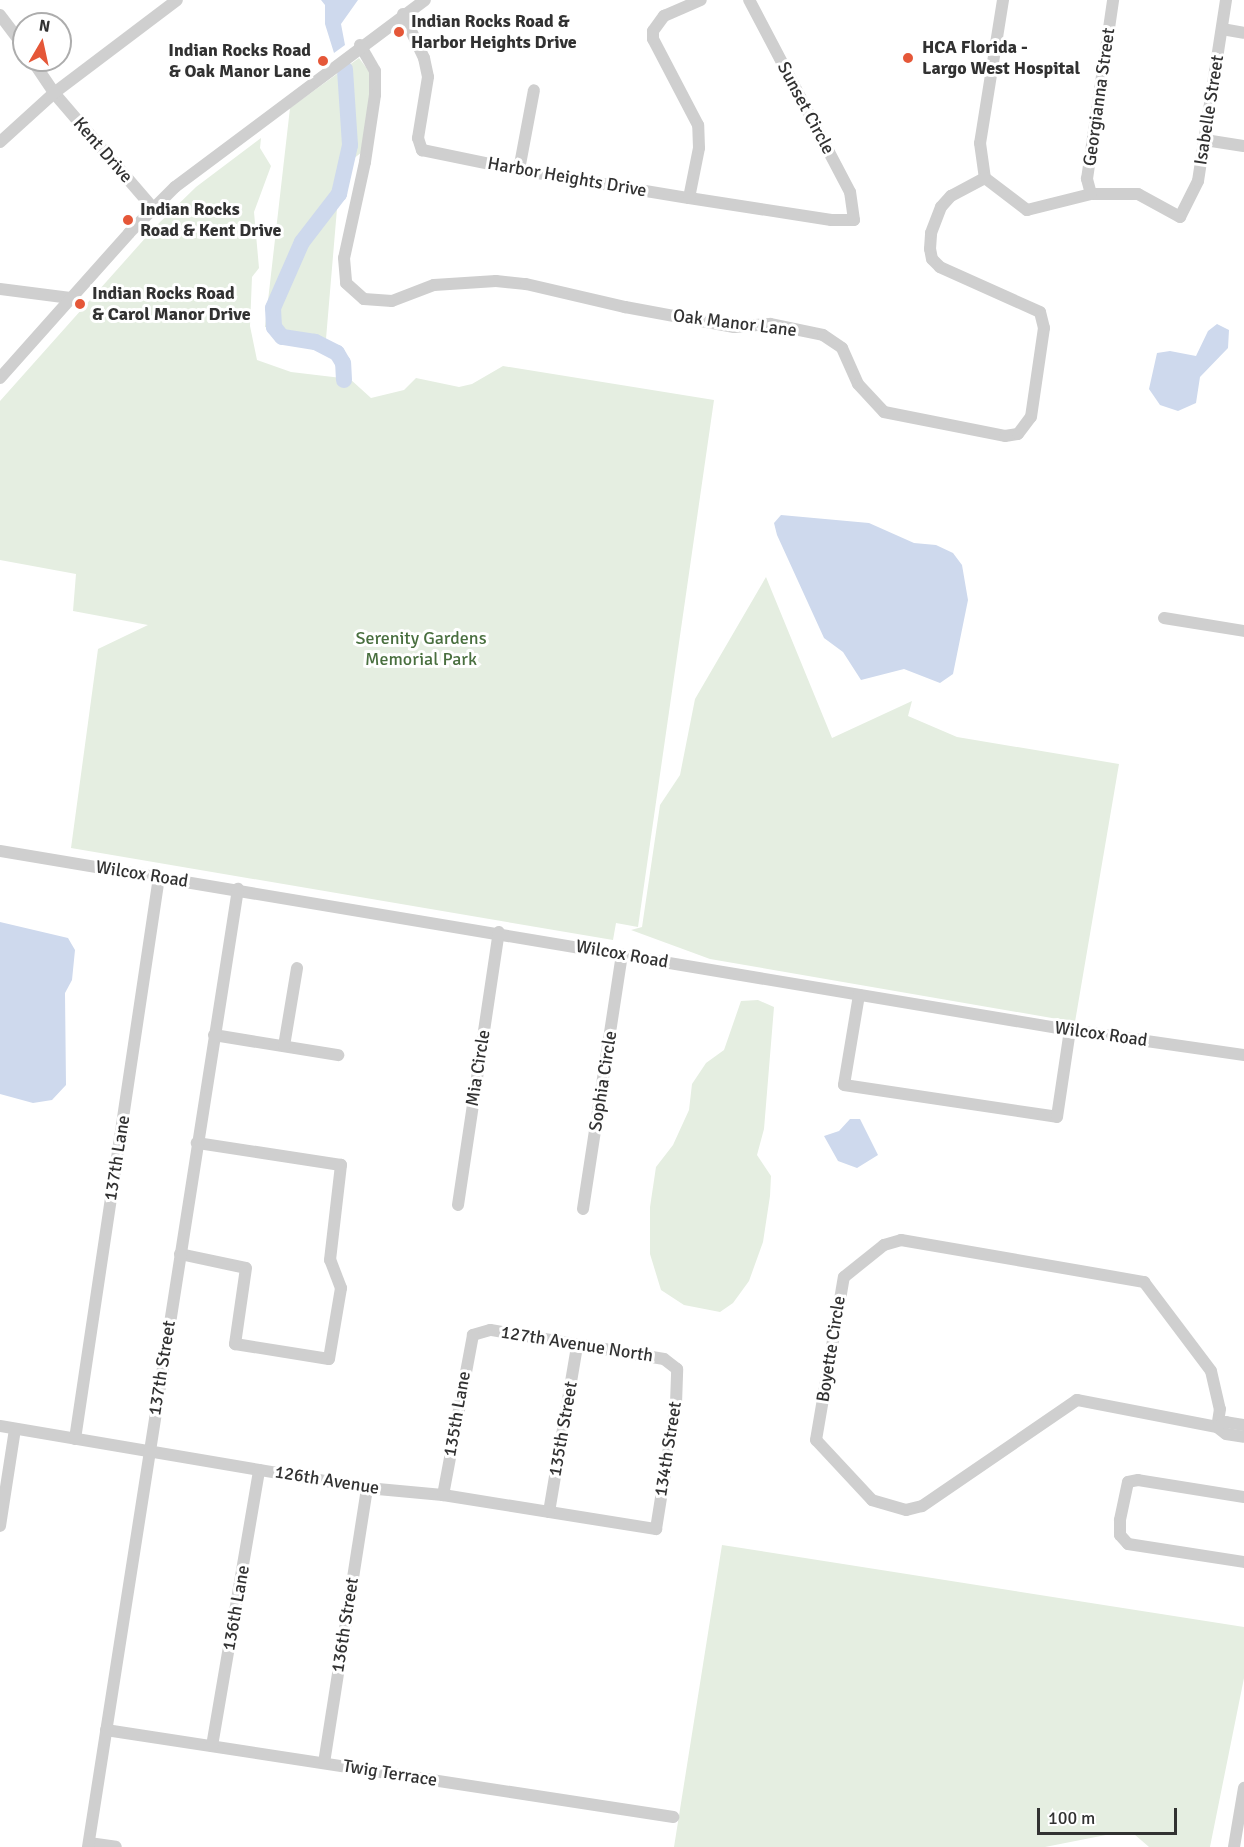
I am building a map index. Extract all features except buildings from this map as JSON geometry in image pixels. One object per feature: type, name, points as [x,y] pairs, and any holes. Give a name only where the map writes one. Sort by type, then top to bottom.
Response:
[{"type":"street","points":[[0,142],[54,93],[161,5],[177,0]]},
{"type":"street","points":[[0,378],[152,207],[196,168],[360,45],[425,0]]},
{"type":"street","points":[[689,198],[699,148],[698,125],[653,39],[653,31],[664,16],[701,0]]},
{"type":"street","name":"Sunset Circle","points":[[748,0],[850,192],[854,220]]},
{"type":"street","points":[[1003,0],[980,143],[985,178],[1027,210],[1091,194]]},
{"type":"street","name":"Georgianna Street","points":[[1091,194],[1087,179],[1113,0]]},
{"type":"street","name":"Isabelle Street","points":[[1091,194],[1137,194],[1180,217],[1198,181],[1226,0]]},
{"type":"street","name":"Harbor Heights Drive","points":[[403,14],[424,58],[428,77],[419,145],[429,153],[689,198],[831,220],[854,220]]},
{"type":"street","points":[[0,15],[12,31]]},
{"type":"street","points":[[1222,29],[1244,33]]},
{"type":"street","name":"Oak Manor Lane","points":[[360,45],[375,70],[375,95],[365,162],[344,258],[346,283],[359,296],[392,301],[434,285],[526,284],[687,319],[734,327],[770,324],[823,335],[842,348],[858,384],[884,412],[1005,435],[1018,434],[1031,417],[1044,328],[1040,312],[940,267],[932,260],[930,249],[931,233],[940,207],[951,196],[985,178]]},
{"type":"street","name":"Kent Drive","points":[[40,72],[54,93],[152,207]]},
{"type":"street","points":[[519,170],[534,90]]},
{"type":"street","points":[[1205,140],[1244,146]]},
{"type":"street","points":[[0,288],[70,298]]},
{"type":"street","points":[[1164,618],[1244,630]]},
{"type":"street","name":"Wilcox Road","points":[[0,851],[499,932],[1070,1030],[1244,1054]]},
{"type":"street","name":"137th Lane","points":[[75,1439],[159,877]]},
{"type":"street","name":"137th Street","points":[[88,1845],[237,889]]},
{"type":"street","name":"Mia Circle","points":[[458,1204],[499,932]]},
{"type":"street","name":"Sophia Circle","points":[[583,1209],[622,954]]},
{"type":"street","points":[[285,1047],[297,968]]},
{"type":"street","points":[[859,995],[844,1085],[854,1087],[1057,1116],[1070,1030]]},
{"type":"street","points":[[214,1035],[338,1055]]},
{"type":"street","points":[[180,1254],[246,1268],[235,1344],[329,1359],[341,1288],[330,1260],[341,1165],[197,1143]]},
{"type":"street","name":"Boyette Circle","points":[[1217,1427],[1220,1409],[1211,1371],[1144,1282],[901,1240],[884,1245],[868,1256],[844,1277],[839,1290],[816,1440],[872,1500],[889,1508],[906,1510],[922,1506],[1077,1400],[1217,1427],[1226,1434],[1244,1437]]},
{"type":"street","name":"127th Avenue North","points":[[473,1335],[490,1330],[664,1359],[677,1369]]},
{"type":"street","name":"135th Lane","points":[[443,1495],[473,1335]]},
{"type":"street","name":"135th Street","points":[[549,1512],[577,1346]]},
{"type":"street","name":"134th Street","points":[[656,1529],[676,1404],[677,1369]]},
{"type":"street","name":"Boyette Circle","points":[[1217,1427],[1226,1422],[1244,1425]]},
{"type":"street","name":"126th Avenue","points":[[0,1426],[367,1488],[443,1495],[656,1529]]},
{"type":"street","points":[[0,1526],[15,1429]]},
{"type":"street","name":"136th Lane","points":[[212,1746],[259,1470]]},
{"type":"street","points":[[1244,1497],[1138,1479],[1128,1482],[1119,1520],[1120,1535],[1128,1544],[1244,1562]]},
{"type":"street","name":"136th Street","points":[[324,1763],[367,1488]]},
{"type":"street","name":"Twig Terrace","points":[[106,1730],[673,1817]]},
{"type":"street","points":[[1234,1847],[1244,1788]]},
{"type":"street","points":[[88,1845],[116,1847]]},
{"type":"green space","points":[[359,58],[371,74],[371,95],[362,152],[348,163],[338,197],[326,339],[265,327],[290,108]]},
{"type":"green space","name":"Serenity Gardens Memorial Park","points":[[261,138],[260,148],[271,166],[254,212],[259,268],[252,277],[250,326],[257,360],[291,372],[350,379],[371,398],[404,390],[416,378],[459,387],[472,384],[503,366],[714,400],[638,927],[616,923],[613,940],[71,848],[98,649],[148,625],[73,611],[76,574],[0,560],[0,401],[156,226],[196,187]]},
{"type":"green space","points":[[766,577],[832,738],[912,701],[908,716],[957,737],[1119,764],[1075,1022],[710,959],[631,930],[642,927],[660,805],[680,775],[695,699]]},
{"type":"green space","points":[[758,1000],[774,1007],[764,1129],[757,1155],[771,1176],[770,1196],[763,1242],[749,1281],[733,1303],[720,1312],[684,1305],[661,1290],[650,1254],[650,1207],[656,1167],[673,1145],[689,1110],[692,1084],[706,1063],[724,1050],[741,1001]]},
{"type":"green space","points":[[722,1545],[1244,1627],[1244,1678],[1210,1847],[1149,1847],[1134,1834],[1116,1833],[1045,1847],[674,1847]]},
{"type":"water","points":[[321,0],[358,0],[341,24],[345,45],[334,53],[325,24],[325,5]]},
{"type":"water","points":[[1217,324],[1229,330],[1228,348],[1200,377],[1196,403],[1178,411],[1160,405],[1149,389],[1157,353],[1170,351],[1196,356],[1208,331]]},
{"type":"water","points":[[781,515],[869,523],[914,543],[936,545],[953,553],[962,565],[968,600],[953,674],[940,683],[904,669],[861,680],[843,652],[824,638],[777,535],[774,523]]},
{"type":"water","points":[[0,922],[68,938],[75,950],[72,980],[65,993],[66,1085],[52,1100],[33,1103],[0,1094]]},
{"type":"water","points":[[850,1119],[860,1119],[878,1155],[857,1168],[838,1161],[824,1136],[839,1131]]},
{"type":"waterway","points":[[344,380],[343,363],[337,353],[315,342],[282,337],[274,327],[273,308],[302,242],[339,194],[350,145],[345,69]]},
{"type":"place","name":"Indian Rocks Road & Harbor Heights Drive","points":[[399,32]]},
{"type":"place","name":"HCA Florida - Largo West Hospital","points":[[908,58]]},
{"type":"place","name":"Indian Rocks Road & Oak Manor Lane","points":[[323,61]]},
{"type":"place","name":"Indian Rocks Road & Kent Drive","points":[[128,220]]},
{"type":"place","name":"Indian Rocks Road & Carol Manor Drive","points":[[80,304]]}]
